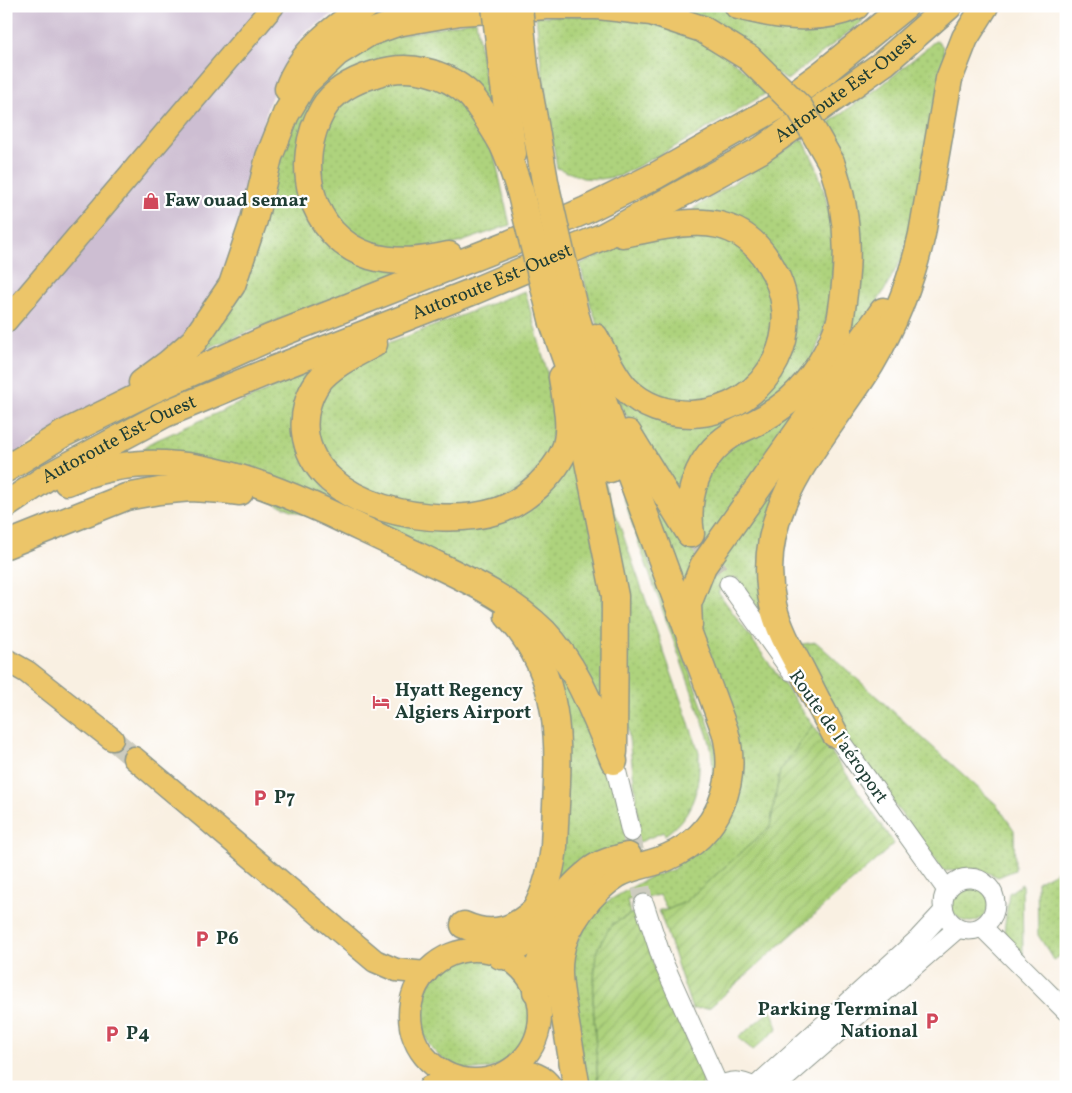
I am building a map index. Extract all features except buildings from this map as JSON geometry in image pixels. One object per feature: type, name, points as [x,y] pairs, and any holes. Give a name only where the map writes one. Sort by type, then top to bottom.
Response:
[{"type":"highway","points":[[63,434],[102,410],[169,363],[194,341],[232,285],[254,220],[280,112],[290,81],[307,54],[333,28],[366,6]]},
{"type":"highway","points":[[496,6],[546,187],[571,374],[615,596],[614,761]]},
{"type":"highway","points":[[519,6],[509,130],[520,191]]},
{"type":"highway","points":[[270,157],[286,114],[304,84],[337,53],[369,33],[397,23],[460,12],[547,6],[598,6],[651,12],[702,29],[749,58],[800,108],[831,162],[841,194],[846,227],[846,275],[833,358],[823,395]]},
{"type":"highway","points":[[738,6],[769,14],[802,16],[824,15],[856,6]]},
{"type":"highway","name":"Autoroute Est-Ouest","points":[[6,468],[63,434],[146,393],[269,338],[511,243],[586,210],[657,175],[775,108],[823,73],[905,6]]},
{"type":"highway","name":"Autoroute Est-Ouest","points":[[6,505],[49,476],[165,414],[250,378],[474,291],[604,236],[761,150],[884,63],[949,6]]},
{"type":"highway","points":[[835,734],[779,624],[770,588],[771,543],[776,519],[788,489],[878,351],[902,302],[917,258],[949,78],[965,38],[985,6]]},
{"type":"highway","points":[[511,243],[417,262],[393,261],[357,251],[331,230],[318,214],[310,192],[308,171],[309,148],[315,126],[324,108],[336,92],[366,76],[386,70],[406,69],[426,70],[457,84],[471,96],[503,145],[564,318],[596,382],[691,534],[689,522],[690,496],[698,472],[705,461],[712,451],[732,434],[767,416],[799,390],[824,358],[840,321]]},
{"type":"highway","points":[[564,318],[592,331],[614,375],[626,389],[650,405],[676,413],[710,412],[732,404],[753,391],[776,363],[781,350],[786,321],[783,292],[772,266],[755,244],[745,236],[722,226],[696,223],[604,236]]},
{"type":"highway","points":[[690,636],[688,604],[703,566],[876,322],[917,258]]},
{"type":"highway","points":[[474,291],[365,348],[338,365],[319,382],[312,392],[306,408],[304,426],[308,446],[316,462],[334,482],[357,497],[401,513],[422,516],[463,516],[483,514],[511,505],[529,494],[545,480],[565,449],[567,440],[564,318]]},
{"type":"highway","points":[[568,1086],[558,977],[560,955],[566,934],[577,914],[607,882],[636,866],[657,862],[682,850],[693,842],[712,821],[725,797],[730,771],[729,744],[713,721],[571,374]]},
{"type":"highway","points":[[498,955],[526,942],[538,931],[566,895],[590,870],[614,859],[669,844],[701,812],[709,796],[713,781],[713,721],[690,636],[596,382]]},
{"type":"highway","points":[[6,518],[60,485],[78,477],[116,466],[155,463],[202,469],[257,483],[284,493],[486,589],[527,616],[560,652],[574,673],[614,761]]},
{"type":"highway","points":[[6,545],[121,498],[159,490],[192,488],[224,490],[256,496],[386,540]]},
{"type":"highway","points":[[464,579],[489,596],[520,630],[543,670],[556,714],[558,745],[554,847],[549,880],[537,909],[518,935],[498,955]]},
{"type":"highway","points":[[538,1003],[536,978],[539,958],[551,938],[583,903],[592,898]]},
{"type":"highway","points":[[464,925],[482,931],[502,930],[521,923],[537,909]]},
{"type":"main road","points":[[6,321],[273,6]]},
{"type":"main road","points":[[6,660],[26,672],[112,739]]},
{"type":"main road","points":[[134,758],[375,962],[396,970],[426,974]]},
{"type":"main road","points":[[538,1003],[535,1042],[525,1057],[512,1069],[486,1079],[468,1080],[448,1074],[430,1062],[423,1054],[413,1034],[411,1024],[412,1002],[420,982],[436,964],[454,954],[475,950],[498,955],[522,970],[538,1003],[554,1037],[568,1086]]},
{"type":"main road","points":[[512,1069],[537,1074],[543,1078],[568,1086]]},
{"type":"main road","points":[[430,1087],[458,1078]]},
{"type":"street","name":"Route de l'aéroport","points":[[729,584],[947,890]]},
{"type":"street","points":[[614,761],[632,832]]},
{"type":"street","points":[[968,878],[983,882],[994,894],[996,906],[991,918],[982,927],[970,930],[958,928],[949,921],[944,911],[943,900],[947,890],[952,884],[968,878]]},
{"type":"street","points":[[644,904],[663,962],[719,1087],[733,1081],[754,1087],[918,939],[944,911]]},
{"type":"street","points":[[982,927],[1066,1011]]},
{"type":"street","points":[[775,1087],[958,928]]},
{"type":"shaded area","points":[[6,6],[345,6],[305,33],[285,65],[267,108],[252,191],[213,302],[155,368],[6,460]]},
{"type":"green space","points":[[665,6],[717,6],[738,13],[855,17],[863,21],[787,80]]},
{"type":"green space","points":[[627,15],[706,40],[770,91],[689,139],[620,176],[601,179],[583,178],[557,168],[542,71],[536,16]]},
{"type":"green space","points":[[476,20],[489,110],[456,75],[329,90],[313,220],[411,267],[185,357],[267,191],[308,91],[377,40]]},
{"type":"green space","points":[[935,41],[938,41],[943,47],[945,57],[914,215],[902,258],[884,291],[837,366],[850,265],[822,127],[881,86]]},
{"type":"green space","points":[[380,77],[451,86],[490,136],[510,225],[426,254],[393,254],[336,226],[314,174],[327,117],[340,101]]},
{"type":"green space","points":[[803,139],[816,166],[825,194],[831,224],[834,255],[831,297],[823,332],[805,378],[721,436],[683,510],[615,397],[659,418],[754,402],[793,287],[694,215],[694,208]]},
{"type":"green space","points":[[667,231],[732,236],[769,273],[776,341],[740,392],[683,407],[637,390],[604,339],[591,307],[580,264],[642,238]]},
{"type":"green space","points":[[525,291],[547,371],[555,423],[547,459],[524,487],[497,504],[434,513],[329,475],[309,418],[319,393],[369,351]]},
{"type":"green space","points":[[560,293],[577,351],[613,451],[645,549],[713,736],[718,774],[716,792],[711,809],[702,825],[691,838],[676,849],[658,858],[619,869],[600,878],[586,891],[547,937],[530,962],[520,954],[556,920],[594,877],[616,866],[672,845],[686,835],[706,808],[711,792],[713,775],[709,739],[641,550],[609,453],[568,351],[553,296]]},
{"type":"green space","points":[[316,369],[300,397],[324,489],[335,499],[356,509],[479,527],[571,435],[604,588],[604,712],[515,597],[143,452],[148,444]]},
{"type":"green space","points":[[843,387],[789,477],[768,622],[737,578],[718,592],[813,725],[780,771],[770,827],[685,902],[667,910],[660,895],[627,900],[630,914],[613,924],[596,952],[593,997],[598,1087],[589,1087],[583,1067],[578,1031],[573,972],[574,948],[589,920],[603,904],[648,878],[674,869],[729,782],[692,646],[701,587]]},
{"type":"green space","points":[[804,398],[679,609],[636,464],[684,541],[698,498],[719,454]]},
{"type":"green space","points":[[603,478],[699,752],[697,788],[689,808],[675,827],[665,835],[663,832],[642,841],[619,847],[556,902],[552,653],[640,830],[626,714]]},
{"type":"green space","points":[[816,642],[997,805],[1014,830],[1015,870],[998,877],[978,869],[944,871],[837,728],[797,645]]},
{"type":"green space","points":[[813,725],[894,844],[709,1008],[692,1009],[659,910],[667,910],[685,902],[770,827],[780,771]]},
{"type":"green space","points":[[1063,868],[1066,870],[1066,952],[1054,960],[1038,935],[1037,882]]},
{"type":"green space","points":[[970,884],[977,885],[983,890],[988,896],[988,910],[983,916],[977,921],[970,922],[963,921],[957,916],[952,910],[951,903],[952,896],[957,890],[963,885]]},
{"type":"green space","points":[[1022,884],[1023,958],[1004,931],[1009,893]]},
{"type":"green space","points":[[638,910],[655,970],[704,1074],[702,1087],[598,1087],[593,998],[596,952],[613,924]]},
{"type":"green space","points":[[476,958],[487,959],[497,963],[515,975],[527,993],[531,1003],[531,1025],[527,1035],[515,1053],[497,1065],[487,1069],[476,1070],[465,1069],[455,1065],[437,1053],[425,1035],[421,1025],[420,1014],[421,1003],[425,993],[437,975],[455,963],[465,959]]},
{"type":"green space","points":[[771,1010],[778,1028],[753,1050],[738,1038]]},
{"type":"tunnel","points":[[691,534],[729,584]]},
{"type":"tunnel","points":[[112,739],[134,758]]},
{"type":"tunnel","points":[[631,832],[644,904]]},
{"type":"place","name":"Faw ouad semar","points":[[151,201]]},
{"type":"place","name":"Hyatt Regency Algiers Airport","points":[[381,702]]},
{"type":"place","name":"P7","points":[[260,798]]},
{"type":"place","name":"P6","points":[[202,939]]},
{"type":"place","name":"Parking Terminal National","points":[[932,1021]]},
{"type":"place","name":"P4","points":[[112,1034]]}]
